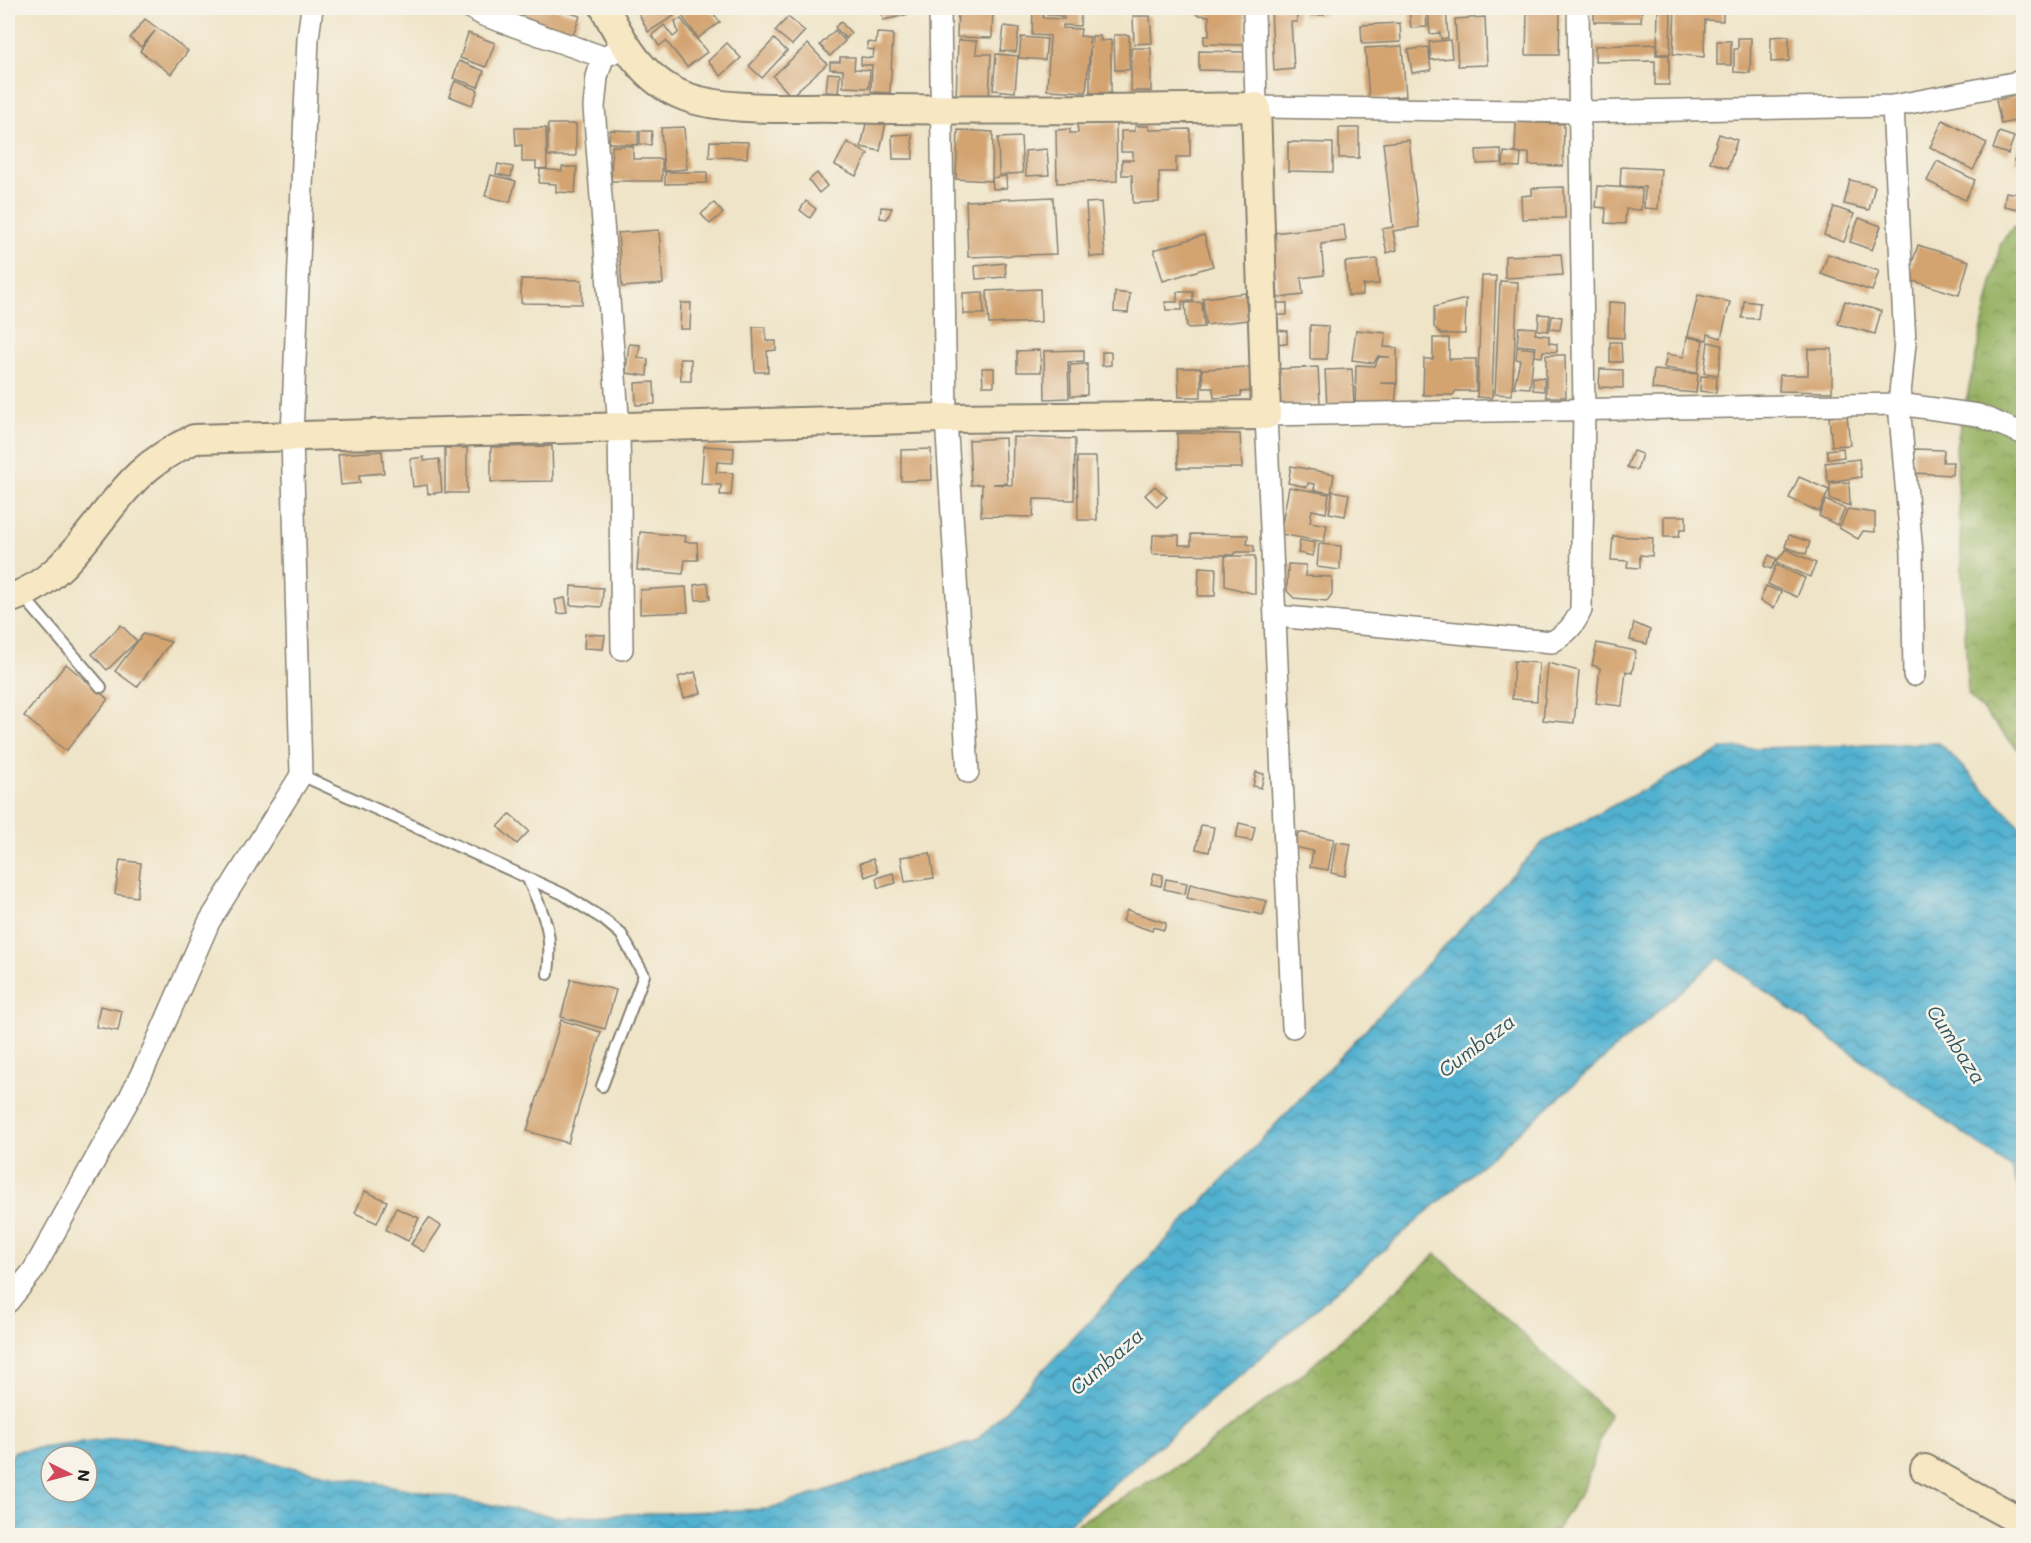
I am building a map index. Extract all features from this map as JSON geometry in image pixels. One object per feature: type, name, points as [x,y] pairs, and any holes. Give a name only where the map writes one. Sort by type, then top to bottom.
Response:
[{"type":"street","points":[[8,1302],[33,1270],[129,1099],[209,922],[301,775],[292,436],[308,38],[312,8]]},
{"type":"street","points":[[471,8],[483,15],[613,52],[657,82],[685,97],[760,106],[941,110],[1256,107],[1579,112],[1893,106],[2024,81]]},
{"type":"street","points":[[605,8],[613,52],[597,77],[594,107],[619,428],[622,650]]},
{"type":"street","points":[[940,8],[946,418],[968,772]]},
{"type":"street","points":[[1254,8],[1281,807],[1293,1027]]},
{"type":"street","points":[[1276,616],[1552,642],[1567,633],[1581,610],[1584,409],[1578,8]]},
{"type":"street","points":[[1893,106],[1905,343],[1899,404],[1912,553],[1914,675]]},
{"type":"street","points":[[15,597],[48,578],[140,474],[174,449],[194,439],[946,418],[1899,404],[1978,415],[2024,434]]},
{"type":"street","points":[[1925,1468],[2024,1522]]},
{"type":"lane","points":[[15,597],[101,687]]},
{"type":"lane","points":[[301,775],[563,894],[603,918],[621,934],[644,975],[602,1086]]},
{"type":"lane","points":[[528,879],[546,922],[551,944],[548,974]]},
{"type":"green space","points":[[2023,216],[2023,755],[1968,694],[1956,446],[2001,242]]},
{"type":"green space","points":[[1436,1254],[1609,1414],[1584,1488],[1553,1535],[1058,1535],[1193,1456],[1304,1373]]},
{"type":"water","name":"Cumbaza","points":[[1939,743],[2023,829],[2023,1199],[2010,1167],[1719,958],[1056,1535],[8,1535],[8,1462],[15,1451],[39,1448],[39,1504],[99,1504],[99,1444],[74,1444],[132,1437],[556,1517],[770,1509],[977,1440],[1543,842],[1722,749]]},
{"type":"building","points":[[524,8],[554,8],[580,16],[572,38],[519,20]]},
{"type":"building","points":[[646,8],[669,8],[674,16],[648,32],[638,12]]},
{"type":"building","points":[[685,8],[709,8],[720,22],[698,38],[679,12]]},
{"type":"building","points":[[881,8],[920,8],[921,12],[883,20]]},
{"type":"building","points":[[958,8],[993,8],[992,38],[957,37]]},
{"type":"building","points":[[1047,8],[1081,8],[1080,26],[1063,25],[1063,28],[1081,29],[1080,36],[1090,37],[1089,43],[1092,42],[1092,36],[1100,36],[1101,41],[1111,40],[1111,93],[1090,93],[1090,46],[1086,92],[1047,90],[1050,36],[1032,35],[1033,11],[1043,12],[1043,18],[1064,19],[1064,16],[1047,15]]},
{"type":"building","points":[[1197,8],[1246,8],[1245,45],[1204,44],[1204,36],[1209,36],[1209,16],[1197,15]]},
{"type":"building","points":[[1271,8],[1297,8],[1297,22],[1291,22],[1294,69],[1274,71]]},
{"type":"building","points":[[1302,8],[1324,8],[1324,15],[1302,15]]},
{"type":"building","points":[[1409,8],[1426,8],[1427,27],[1411,28]]},
{"type":"building","points":[[1428,8],[1446,8],[1448,38],[1441,39],[1440,33],[1430,34]]},
{"type":"building","points":[[1594,8],[1642,8],[1641,22],[1594,22]]},
{"type":"building","points":[[1658,8],[1671,8],[1670,54],[1657,54]]},
{"type":"building","points":[[1675,8],[1723,11],[1723,21],[1705,20],[1704,57],[1673,54]]},
{"type":"building","points":[[1527,11],[1560,11],[1559,55],[1526,55]]},
{"type":"building","points":[[1133,16],[1150,16],[1152,43],[1134,44]]},
{"type":"building","points":[[788,17],[805,31],[792,45],[775,31]]},
{"type":"building","points":[[1485,17],[1487,65],[1458,66],[1455,19]]},
{"type":"building","points":[[145,19],[188,51],[171,74],[140,51],[155,31],[141,47],[130,38]]},
{"type":"building","points":[[681,19],[707,52],[687,67],[666,41],[659,46],[652,35],[664,25],[673,37],[678,33],[675,21]]},
{"type":"building","points":[[841,22],[851,33],[846,39],[835,27]]},
{"type":"building","points":[[1400,23],[1401,42],[1362,44],[1361,25]]},
{"type":"building","points":[[1004,26],[1019,28],[1016,52],[1001,51]]},
{"type":"building","points":[[835,30],[845,41],[830,56],[820,45]]},
{"type":"building","points":[[468,33],[495,43],[486,67],[460,58]]},
{"type":"building","points":[[877,33],[893,34],[890,93],[871,92],[872,65],[861,65],[861,57],[873,58],[874,50],[867,49],[867,42],[876,43]]},
{"type":"building","points":[[1114,35],[1129,35],[1129,70],[1115,70]]},
{"type":"building","points":[[1789,36],[1789,61],[1771,62],[1771,37]]},
{"type":"building","points":[[1021,37],[1047,39],[1045,60],[1019,58]]},
{"type":"building","points":[[1738,38],[1751,38],[1750,73],[1734,72],[1734,49],[1738,49]]},
{"type":"building","points":[[774,39],[787,51],[762,78],[749,66]]},
{"type":"building","points":[[958,40],[977,41],[976,54],[991,54],[989,100],[956,100]]},
{"type":"building","points":[[1450,40],[1452,58],[1431,60],[1429,42]]},
{"type":"building","points":[[1717,41],[1731,41],[1731,65],[1717,65]]},
{"type":"building","points":[[727,43],[741,58],[721,76],[708,61]]},
{"type":"building","points":[[808,44],[827,64],[791,96],[773,76]]},
{"type":"building","points":[[1656,44],[1656,55],[1669,55],[1669,85],[1655,85],[1655,61],[1595,62],[1595,46]]},
{"type":"building","points":[[1402,46],[1406,96],[1369,99],[1365,48]]},
{"type":"building","points":[[1428,47],[1431,70],[1412,73],[1408,50]]},
{"type":"building","points":[[1131,48],[1151,48],[1151,91],[1131,91]]},
{"type":"building","points":[[1199,51],[1246,52],[1245,71],[1199,70]]},
{"type":"building","points":[[996,54],[1018,56],[1015,92],[993,90]]},
{"type":"building","points":[[840,57],[855,57],[854,69],[870,70],[869,88],[843,87],[843,70],[830,69],[830,62],[840,62]]},
{"type":"building","points":[[459,61],[484,71],[478,87],[453,78]]},
{"type":"building","points":[[828,73],[840,74],[838,93],[826,92]]},
{"type":"building","points":[[455,81],[478,90],[472,105],[449,96]]},
{"type":"building","points":[[2024,94],[2024,119],[2001,124],[1996,100]]},
{"type":"building","points":[[867,119],[886,123],[880,151],[861,147]]},
{"type":"building","points":[[1943,120],[1987,143],[1973,170],[1930,147]]},
{"type":"building","points":[[1516,122],[1564,124],[1563,166],[1529,165],[1529,153],[1515,153]]},
{"type":"building","points":[[1116,123],[1117,181],[1057,183],[1056,130],[1070,129],[1070,133],[1078,133],[1077,124]]},
{"type":"building","points":[[548,124],[576,124],[576,156],[548,156]]},
{"type":"building","points":[[1135,126],[1149,126],[1149,130],[1190,129],[1190,157],[1176,157],[1176,172],[1159,172],[1159,202],[1133,203],[1132,175],[1122,175],[1122,160],[1133,160],[1133,152],[1121,152],[1121,131],[1135,131]]},
{"type":"building","points":[[684,127],[687,169],[664,171],[661,128]]},
{"type":"building","points":[[515,128],[546,128],[547,168],[536,169],[536,162],[522,162],[522,145],[516,146]]},
{"type":"building","points":[[1339,128],[1359,128],[1359,158],[1339,158]]},
{"type":"building","points":[[610,130],[638,131],[638,145],[609,143]]},
{"type":"building","points":[[958,130],[993,132],[991,181],[956,179]]},
{"type":"building","points":[[640,131],[652,131],[651,145],[640,144]]},
{"type":"building","points":[[1999,132],[2014,137],[2008,154],[1993,149]]},
{"type":"building","points":[[912,134],[913,159],[893,159],[892,135]]},
{"type":"building","points":[[1719,134],[1737,140],[1728,168],[1710,162]]},
{"type":"building","points":[[1021,137],[1023,173],[999,175],[998,138]]},
{"type":"building","points":[[2024,138],[2024,165],[2014,161]]},
{"type":"building","points":[[1409,140],[1419,227],[1393,231],[1397,250],[1387,253],[1382,229],[1393,227],[1383,143]]},
{"type":"building","points":[[710,141],[748,142],[747,158],[709,157]]},
{"type":"building","points":[[847,142],[868,154],[856,176],[835,165]]},
{"type":"building","points":[[1288,142],[1333,143],[1333,172],[1288,171]]},
{"type":"building","points":[[612,146],[633,146],[633,159],[662,159],[662,181],[611,181]]},
{"type":"building","points":[[1047,149],[1049,175],[1026,176],[1025,151]]},
{"type":"building","points":[[1501,149],[1502,163],[1477,164],[1476,150]]},
{"type":"building","points":[[1504,152],[1521,154],[1520,167],[1503,166]]},
{"type":"building","points":[[1937,161],[1975,180],[1965,200],[1927,181]]},
{"type":"building","points":[[498,164],[513,167],[511,177],[496,174]]},
{"type":"building","points":[[562,167],[577,167],[575,193],[556,192],[556,184],[539,183],[540,169],[562,171]]},
{"type":"building","points":[[1621,167],[1661,169],[1658,209],[1644,208],[1645,187],[1620,186]]},
{"type":"building","points":[[665,172],[707,172],[707,183],[665,184]]},
{"type":"building","points":[[817,173],[827,186],[819,193],[809,180]]},
{"type":"building","points":[[491,175],[516,181],[510,202],[485,196]]},
{"type":"building","points":[[1006,176],[1007,188],[993,189],[992,178]]},
{"type":"building","points":[[1850,180],[1875,186],[1869,210],[1844,204]]},
{"type":"building","points":[[1598,186],[1642,189],[1641,210],[1626,209],[1625,224],[1605,223],[1606,208],[1596,207]]},
{"type":"building","points":[[1564,187],[1565,218],[1522,219],[1521,196],[1532,195],[1532,188]]},
{"type":"building","points":[[2006,192],[2024,195],[2023,210],[2004,206]]},
{"type":"building","points":[[1053,197],[1056,254],[968,257],[966,201]]},
{"type":"building","points":[[806,201],[816,209],[810,218],[800,210]]},
{"type":"building","points":[[1101,202],[1105,256],[1090,257],[1086,203]]},
{"type":"building","points":[[714,203],[723,213],[710,224],[701,214]]},
{"type":"building","points":[[881,207],[892,208],[887,219],[880,218]]},
{"type":"building","points":[[1834,207],[1854,214],[1844,242],[1824,235]]},
{"type":"building","points":[[1859,218],[1881,226],[1872,250],[1850,242]]},
{"type":"building","points":[[1344,225],[1346,241],[1321,244],[1324,275],[1301,278],[1303,295],[1278,298],[1273,233]]},
{"type":"building","points":[[659,230],[663,284],[622,287],[618,233]]},
{"type":"building","points":[[1204,235],[1213,266],[1163,281],[1154,250]]},
{"type":"building","points":[[1918,245],[1969,261],[1959,295],[1907,279]]},
{"type":"building","points":[[1561,254],[1563,275],[1505,278],[1505,256]]},
{"type":"building","points":[[1828,254],[1879,271],[1872,291],[1821,274]]},
{"type":"building","points":[[1377,259],[1379,284],[1363,285],[1363,295],[1348,296],[1345,262]]},
{"type":"building","points":[[1005,263],[1006,277],[976,279],[975,266]]},
{"type":"building","points":[[1482,276],[1496,276],[1492,398],[1477,397]]},
{"type":"building","points":[[521,279],[582,280],[582,304],[521,303]]},
{"type":"building","points":[[1500,281],[1518,282],[1512,395],[1495,394]]},
{"type":"building","points":[[1040,289],[1041,322],[989,324],[987,291]]},
{"type":"building","points":[[983,292],[984,314],[963,314],[963,293]]},
{"type":"building","points":[[1115,292],[1130,294],[1128,313],[1114,312]]},
{"type":"building","points":[[1177,292],[1193,292],[1193,301],[1182,301],[1182,310],[1166,310],[1165,302],[1177,302]]},
{"type":"building","points":[[1245,293],[1248,320],[1206,325],[1203,298]]},
{"type":"building","points":[[1698,295],[1730,302],[1721,338],[1708,334],[1707,340],[1688,336]]},
{"type":"building","points":[[1466,299],[1465,334],[1442,334],[1434,327],[1434,307]]},
{"type":"building","points":[[1744,301],[1760,303],[1758,319],[1742,318]]},
{"type":"building","points":[[1845,301],[1881,311],[1875,334],[1838,324]]},
{"type":"building","points":[[1202,302],[1204,327],[1187,328],[1185,303]]},
{"type":"building","points":[[1609,302],[1625,303],[1624,338],[1608,337]]},
{"type":"building","points":[[681,303],[691,303],[690,329],[680,329]]},
{"type":"building","points":[[1275,303],[1287,303],[1287,315],[1274,315]]},
{"type":"building","points":[[1539,314],[1550,315],[1548,331],[1538,330]]},
{"type":"building","points":[[1552,316],[1562,317],[1560,330],[1550,329]]},
{"type":"building","points":[[1310,325],[1328,326],[1327,359],[1310,359]]},
{"type":"building","points":[[753,327],[765,327],[766,341],[776,341],[776,350],[767,351],[768,372],[755,372]]},
{"type":"building","points":[[1519,327],[1536,328],[1535,334],[1549,336],[1549,343],[1557,344],[1557,352],[1543,351],[1542,357],[1535,356],[1536,347],[1517,345]]},
{"type":"building","points":[[1277,330],[1287,331],[1287,344],[1276,343]]},
{"type":"building","points":[[1356,330],[1386,333],[1384,347],[1397,348],[1397,383],[1380,383],[1397,384],[1395,407],[1355,405],[1356,365],[1375,366],[1379,357],[1390,357],[1378,356],[1374,363],[1352,360]]},
{"type":"building","points":[[1687,337],[1703,340],[1697,373],[1664,368],[1667,354],[1684,357]]},
{"type":"building","points":[[1433,338],[1449,338],[1449,359],[1476,359],[1476,391],[1456,391],[1453,395],[1423,395],[1424,359],[1433,359]]},
{"type":"building","points":[[1610,342],[1621,342],[1622,362],[1610,362]]},
{"type":"building","points":[[1708,342],[1722,345],[1718,375],[1704,373]]},
{"type":"building","points":[[629,344],[640,345],[638,358],[648,359],[647,376],[626,373]]},
{"type":"building","points":[[1517,347],[1534,349],[1530,388],[1514,387],[1520,360],[1516,359]]},
{"type":"building","points":[[1808,349],[1832,349],[1832,392],[1779,391],[1780,375],[1808,375]]},
{"type":"building","points":[[1040,350],[1041,372],[1017,372],[1017,351]]},
{"type":"building","points":[[1084,350],[1084,361],[1068,362],[1069,398],[1045,399],[1044,351]]},
{"type":"building","points":[[1102,352],[1111,352],[1111,365],[1102,366]]},
{"type":"building","points":[[1546,355],[1565,355],[1566,397],[1546,397]]},
{"type":"building","points":[[680,359],[691,359],[691,381],[681,381]]},
{"type":"building","points":[[1087,364],[1087,395],[1071,396],[1070,365]]},
{"type":"building","points":[[1251,367],[1252,391],[1241,392],[1241,396],[1214,398],[1213,388],[1203,388],[1202,369]]},
{"type":"building","points":[[1318,367],[1320,403],[1281,406],[1278,369]]},
{"type":"building","points":[[982,368],[994,368],[994,386],[983,386]]},
{"type":"building","points":[[1178,368],[1201,368],[1201,397],[1179,397]]},
{"type":"building","points":[[1352,369],[1354,404],[1327,406],[1325,370]]},
{"type":"building","points":[[1600,369],[1623,370],[1623,388],[1599,387]]},
{"type":"building","points":[[1654,370],[1698,374],[1696,393],[1652,389]]},
{"type":"building","points":[[1701,376],[1717,377],[1716,393],[1700,391]]},
{"type":"building","points":[[1533,377],[1544,378],[1544,391],[1533,390]]},
{"type":"building","points":[[654,382],[655,404],[636,405],[635,383]]},
{"type":"building","points":[[1847,415],[1850,445],[1832,446],[1829,417]]},
{"type":"building","points":[[1177,433],[1240,434],[1242,468],[1178,468]]},
{"type":"building","points":[[1013,437],[1075,439],[1074,500],[1034,499],[1033,517],[981,516],[982,484],[971,485],[969,440],[1005,438],[1007,483],[993,484],[1012,485]]},
{"type":"building","points":[[552,446],[553,481],[491,482],[491,447]]},
{"type":"building","points":[[704,446],[734,448],[733,463],[717,462],[716,472],[733,473],[731,495],[720,495],[721,485],[701,484]]},
{"type":"building","points":[[445,448],[467,448],[467,493],[445,493]]},
{"type":"building","points":[[1843,448],[1844,457],[1828,459],[1827,450]]},
{"type":"building","points":[[931,449],[932,480],[901,481],[901,450]]},
{"type":"building","points":[[1914,449],[1944,450],[1943,462],[1953,462],[1952,475],[1913,473]]},
{"type":"building","points":[[382,451],[384,473],[359,475],[360,483],[341,485],[338,454]]},
{"type":"building","points":[[1633,451],[1642,454],[1637,470],[1627,467]]},
{"type":"building","points":[[424,457],[424,461],[439,459],[442,492],[428,494],[427,485],[413,487],[410,459]]},
{"type":"building","points":[[1077,457],[1096,457],[1097,520],[1078,520]]},
{"type":"building","points":[[1859,459],[1861,477],[1828,482],[1825,463]]},
{"type":"building","points":[[1291,466],[1334,474],[1331,493],[1314,490],[1315,484],[1308,483],[1307,487],[1288,483]]},
{"type":"building","points":[[1799,477],[1829,490],[1819,512],[1789,498]]},
{"type":"building","points":[[1849,482],[1850,506],[1830,499],[1830,483]]},
{"type":"building","points":[[1155,486],[1167,497],[1157,507],[1145,495]]},
{"type":"building","points":[[1289,487],[1329,494],[1326,513],[1312,510],[1310,522],[1327,525],[1324,542],[1280,534]]},
{"type":"building","points":[[1333,491],[1349,494],[1345,516],[1329,513]]},
{"type":"building","points":[[1826,500],[1845,509],[1837,525],[1819,516]]},
{"type":"building","points":[[1848,509],[1875,513],[1875,532],[1863,531],[1858,539],[1839,528]]},
{"type":"building","points":[[1664,516],[1686,516],[1686,529],[1680,529],[1679,537],[1664,537]]},
{"type":"building","points":[[640,532],[686,536],[685,542],[697,542],[698,560],[685,560],[683,574],[637,570]]},
{"type":"building","points":[[1191,534],[1248,535],[1247,544],[1254,546],[1254,552],[1236,552],[1234,555],[1152,554],[1153,535],[1179,535],[1179,545],[1191,545]]},
{"type":"building","points":[[1789,535],[1810,542],[1806,554],[1785,547]]},
{"type":"building","points":[[1613,536],[1653,538],[1652,556],[1640,555],[1640,568],[1627,567],[1628,561],[1611,560]]},
{"type":"building","points":[[1300,540],[1315,543],[1313,556],[1298,553]]},
{"type":"building","points":[[1319,544],[1341,546],[1340,570],[1317,567]]},
{"type":"building","points":[[1786,549],[1816,563],[1810,577],[1776,562]]},
{"type":"building","points":[[1769,555],[1777,559],[1771,569],[1764,566]]},
{"type":"building","points":[[1225,556],[1255,556],[1255,594],[1225,586]]},
{"type":"building","points":[[1288,564],[1306,565],[1305,576],[1332,577],[1332,594],[1327,601],[1294,598],[1287,591]]},
{"type":"building","points":[[1776,565],[1805,578],[1797,597],[1768,584]]},
{"type":"building","points":[[1199,567],[1216,568],[1215,596],[1198,596]]},
{"type":"building","points":[[708,583],[710,599],[696,600],[694,585]]},
{"type":"building","points":[[571,586],[603,588],[602,607],[570,605]]},
{"type":"building","points":[[1766,586],[1781,592],[1774,608],[1760,601]]},
{"type":"building","points":[[686,587],[688,612],[640,614],[640,590]]},
{"type":"building","points":[[565,598],[568,613],[558,614],[555,600]]},
{"type":"building","points":[[1634,623],[1650,630],[1647,644],[1630,640]]},
{"type":"building","points":[[121,625],[137,641],[107,670],[92,654]]},
{"type":"building","points":[[143,634],[171,642],[137,687],[115,671]]},
{"type":"building","points":[[585,634],[605,635],[603,649],[584,648]]},
{"type":"building","points":[[1597,643],[1636,651],[1632,673],[1626,671],[1622,706],[1596,703],[1600,668],[1592,665]]},
{"type":"building","points":[[1514,661],[1539,663],[1537,701],[1512,699]]},
{"type":"building","points":[[1548,663],[1579,671],[1574,723],[1543,720]]},
{"type":"building","points":[[66,664],[108,699],[66,751],[24,716]]},
{"type":"building","points":[[695,672],[701,693],[684,698],[678,677]]},
{"type":"building","points":[[1256,772],[1264,774],[1261,788],[1253,786]]},
{"type":"building","points":[[510,814],[529,831],[517,844],[498,827]]},
{"type":"building","points":[[1239,823],[1255,827],[1252,841],[1236,838]]},
{"type":"building","points":[[1201,825],[1214,827],[1209,852],[1196,849]]},
{"type":"building","points":[[1298,832],[1334,839],[1328,870],[1310,867],[1313,851],[1295,847]]},
{"type":"building","points":[[1336,842],[1351,844],[1345,876],[1331,873]]},
{"type":"building","points":[[930,853],[934,878],[905,882],[901,857]]},
{"type":"building","points":[[873,859],[878,872],[865,877],[860,863]]},
{"type":"building","points":[[120,860],[141,863],[137,897],[115,894]]},
{"type":"building","points":[[893,873],[896,883],[878,888],[876,878]]},
{"type":"building","points":[[1154,873],[1163,875],[1161,886],[1151,884]]},
{"type":"building","points":[[1166,879],[1187,883],[1185,894],[1164,889]]},
{"type":"building","points":[[1190,884],[1267,901],[1263,915],[1187,898]]},
{"type":"building","points":[[1127,910],[1166,923],[1164,930],[1153,927],[1152,931],[1123,921]]},
{"type":"building","points":[[571,979],[616,990],[605,1029],[561,1017]]},
{"type":"building","points":[[100,1006],[122,1011],[118,1031],[96,1027]]},
{"type":"building","points":[[561,1020],[601,1032],[568,1143],[527,1131]]},
{"type":"building","points":[[365,1191],[387,1201],[377,1223],[355,1213]]},
{"type":"building","points":[[396,1208],[419,1218],[408,1241],[386,1230]]},
{"type":"building","points":[[429,1218],[441,1226],[424,1252],[411,1244]]}]
